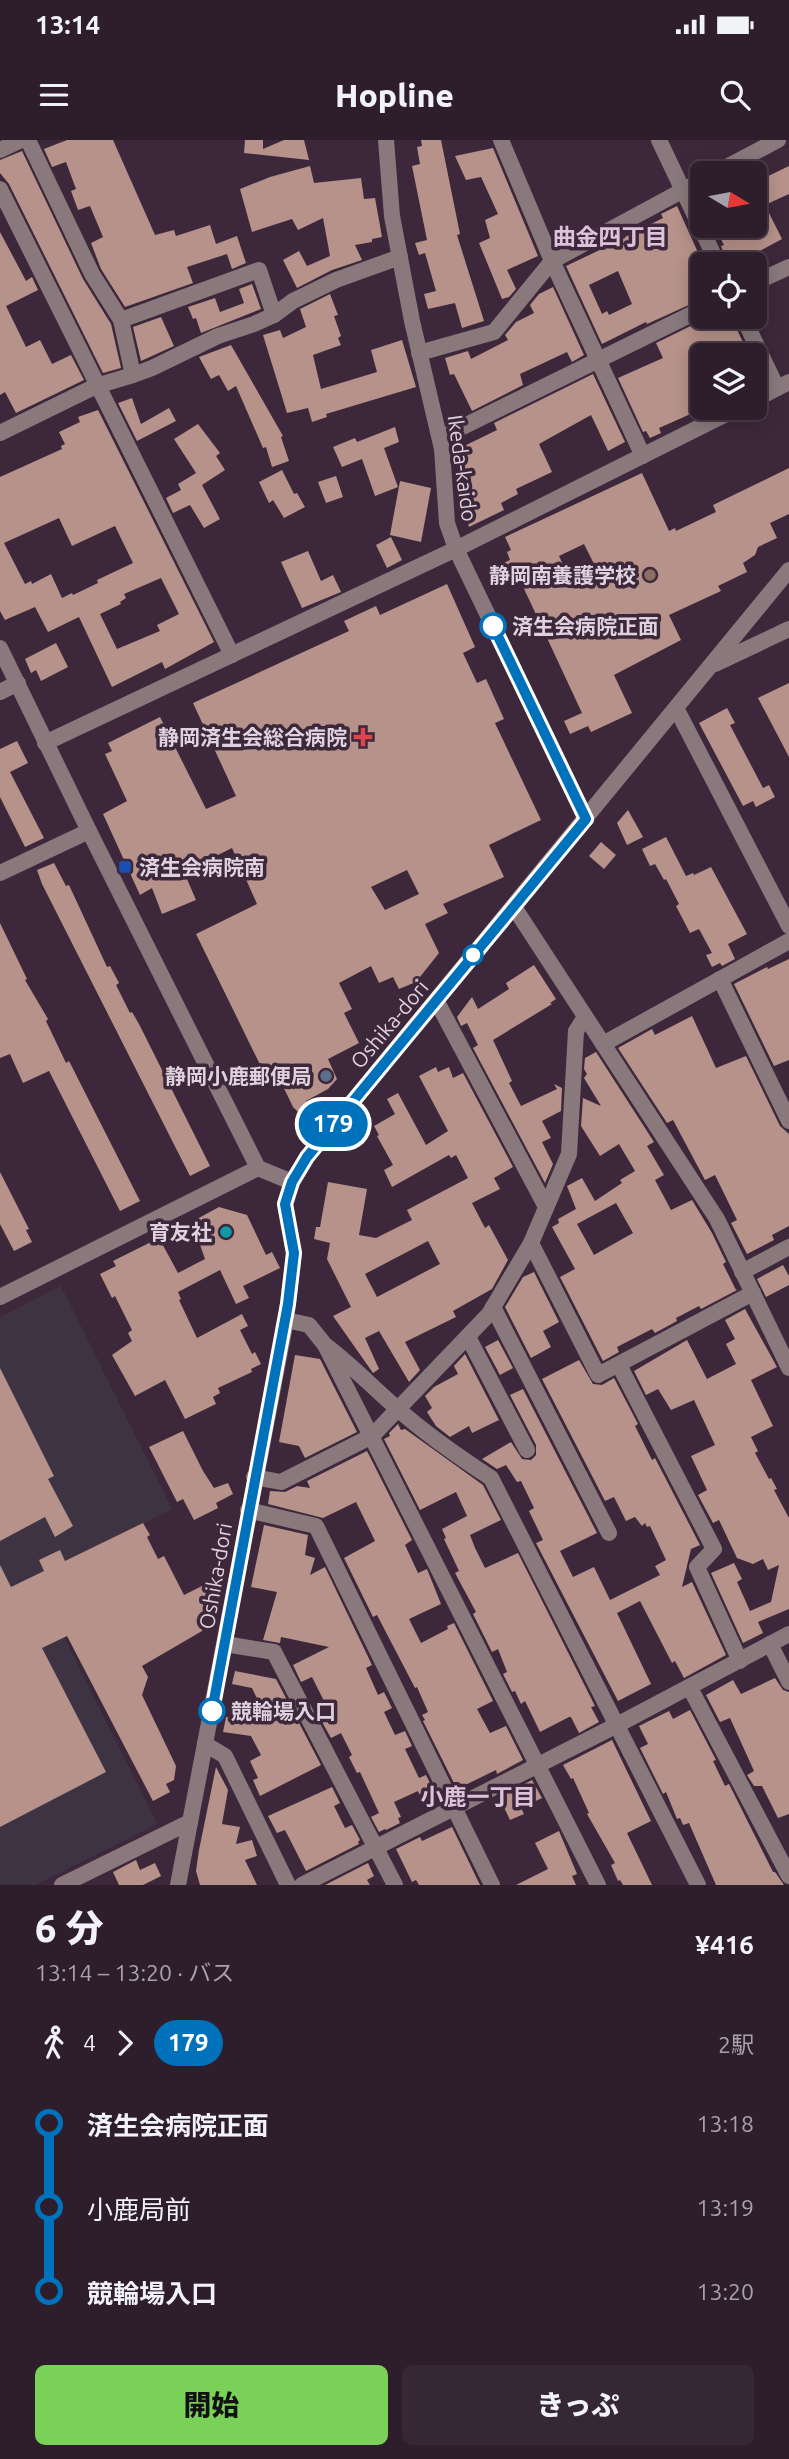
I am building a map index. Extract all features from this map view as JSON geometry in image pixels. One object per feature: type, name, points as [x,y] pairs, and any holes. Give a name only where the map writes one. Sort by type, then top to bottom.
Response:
[{"type":"street","points":[[0,150],[21,140]]},
{"type":"street","points":[[28,140],[92,274],[121,320],[133,375]]},
{"type":"street","name":"Ikeda-kaido","points":[[386,140],[392,216],[419,353],[440,438],[447,523],[456,549],[586,819]]},
{"type":"street","points":[[501,140],[552,261],[643,456]]},
{"type":"street","points":[[659,140],[712,252]]},
{"type":"street","points":[[738,161],[778,140]]},
{"type":"street","points":[[419,353],[494,331],[552,261],[690,187]]},
{"type":"street","points":[[0,190],[232,656]]},
{"type":"street","points":[[0,433],[96,386],[152,368],[218,336],[274,315],[293,301],[336,280],[400,257]]},
{"type":"street","points":[[767,277],[789,267]]},
{"type":"street","points":[[121,320],[258,270],[274,315]]},
{"type":"street","points":[[440,438],[690,315]]},
{"type":"street","points":[[750,329],[783,385],[767,393]]},
{"type":"street","points":[[45,743],[456,549],[714,420]]},
{"type":"street","name":"Oshika-dori","points":[[178,1885],[285,1320],[294,1253],[285,1204],[292,1182],[307,1157],[789,570]]},
{"type":"street","points":[[710,667],[789,629]]},
{"type":"street","points":[[0,648],[258,1168],[292,1182]]},
{"type":"street","points":[[0,692],[18,683]]},
{"type":"street","points":[[676,708],[789,926]]},
{"type":"street","points":[[0,873],[89,831]]},
{"type":"street","points":[[514,907],[717,1219],[789,1368]]},
{"type":"street","points":[[603,1044],[789,941]]},
{"type":"street","points":[[720,979],[789,1121]]},
{"type":"street","points":[[436,1000],[545,1205]]},
{"type":"street","points":[[254,1477],[281,1482],[372,1436],[468,1338],[493,1307],[531,1243],[569,1154],[576,1031],[585,1017]]},
{"type":"street","points":[[0,1297],[258,1168]]},
{"type":"street","points":[[531,1243],[598,1375],[753,1293]]},
{"type":"street","points":[[742,1272],[789,1247]]},
{"type":"street","points":[[493,1307],[609,1533]]},
{"type":"street","points":[[285,1320],[309,1325],[325,1345],[598,1885]]},
{"type":"street","points":[[468,1338],[527,1450]]},
{"type":"street","points":[[325,1345],[450,1452],[491,1478],[698,1885]]},
{"type":"street","points":[[619,1366],[714,1549],[697,1567],[740,1661]]},
{"type":"street","points":[[248,1510],[316,1526],[492,1885]]},
{"type":"street","points":[[302,1885],[617,1726],[789,1634]]},
{"type":"street","points":[[225,1644],[274,1652],[395,1885]]},
{"type":"street","points":[[770,1644],[789,1682]]},
{"type":"street","points":[[690,1688],[789,1876]]},
{"type":"street","points":[[205,1744],[225,1756],[288,1885]]},
{"type":"street","points":[[62,1885],[190,1822]]},
{"type":"shaded area","points":[[61,1286],[172,1509],[35,1578],[157,1824],[35,1885],[0,1885],[0,1317]]},
{"type":"building","points":[[67,140],[113,140],[155,235],[174,230],[176,236],[210,225],[216,244],[237,236],[246,263],[232,269],[227,254],[187,267],[193,283],[125,307],[101,269],[91,243],[103,237],[90,206],[78,210],[71,191],[76,189],[66,162],[52,167],[44,149]]},
{"type":"building","points":[[245,140],[263,140],[263,149],[284,140],[304,140],[309,160],[244,153]]},
{"type":"building","points":[[421,140],[441,140],[460,234],[457,235],[484,321],[462,328],[455,303],[428,309],[424,294],[436,291],[425,253],[419,255],[415,243],[427,240],[412,166],[420,164],[417,147],[422,146]]},
{"type":"building","points":[[493,148],[538,256],[507,270],[516,289],[509,297],[502,299],[479,243],[490,238],[485,220],[498,214],[481,177],[466,180],[455,156]]},
{"type":"building","points":[[22,151],[83,279],[111,324],[121,368],[103,373],[9,184],[0,173],[0,160]]},
{"type":"building","points":[[310,166],[314,183],[361,178],[364,199],[375,198],[382,237],[355,245],[362,260],[332,270],[297,288],[283,260],[299,251],[307,266],[330,256],[323,218],[298,230],[292,219],[252,232],[240,189]]},
{"type":"building","points":[[789,166],[789,194],[767,204],[767,177]]},
{"type":"building","points":[[677,206],[698,252],[690,252],[690,304],[602,344],[566,266],[663,218],[661,214]],"holes":[[[618,271],[632,304],[609,315],[607,311],[602,314],[589,285]]]},
{"type":"building","points":[[767,209],[782,239],[758,252],[723,252],[721,246],[724,245],[720,238],[767,238]]},
{"type":"building","points":[[0,232],[26,281],[32,277],[38,290],[6,306],[26,347],[40,340],[52,364],[71,355],[84,380],[16,413],[5,392],[0,395]]},
{"type":"building","points":[[252,284],[261,309],[201,333],[196,318],[193,319],[188,307],[215,298],[220,312],[244,303],[239,289]]},
{"type":"building","points":[[553,287],[584,355],[572,362],[567,352],[520,374],[523,385],[472,411],[454,374],[450,375],[445,358],[468,351],[471,359],[508,340],[505,335],[516,322],[534,313],[530,305],[539,294]]},
{"type":"building","points":[[330,294],[338,315],[334,316],[341,336],[338,338],[341,345],[313,355],[321,389],[377,372],[371,350],[402,340],[416,387],[326,414],[327,417],[312,422],[308,408],[287,413],[263,335],[280,330],[283,338],[306,327],[300,309]]},
{"type":"building","points":[[161,317],[174,346],[141,361],[133,327]]},
{"type":"building","points":[[690,326],[690,329],[737,329],[743,343],[690,343],[690,414],[659,428],[661,433],[650,438],[646,431],[643,432],[618,378],[663,358],[656,343]]},
{"type":"building","points":[[231,345],[283,436],[281,437],[289,461],[272,467],[266,447],[263,448],[236,386],[228,391],[219,375],[211,379],[199,357]]},
{"type":"building","points":[[593,374],[625,442],[608,451],[591,415],[539,444],[552,472],[516,489],[518,494],[501,503],[504,510],[469,527],[466,513],[474,508],[462,483],[470,479],[458,449],[497,430],[494,423]]},
{"type":"building","points":[[132,398],[141,424],[169,408],[176,421],[137,441],[118,403]]},
{"type":"building","points":[[98,410],[214,642],[165,669],[162,662],[112,687],[79,617],[48,632],[35,607],[5,620],[0,611],[0,477],[62,449],[61,446],[65,444],[59,432],[80,422],[78,417]],"holes":[[[59,518],[72,546],[115,526],[133,563],[97,580],[98,583],[62,598],[51,574],[32,584],[31,581],[25,584],[4,543]],[[161,578],[179,614],[157,625],[160,631],[117,649],[100,614],[121,604],[126,598],[124,594]]]},
{"type":"building","points":[[198,424],[220,453],[216,456],[225,470],[202,485],[220,519],[204,528],[190,505],[173,513],[166,498],[181,490],[178,484],[196,473],[174,439]]},
{"type":"building","points":[[395,427],[399,442],[384,448],[398,487],[375,496],[362,459],[342,467],[333,447],[355,438],[357,442]]},
{"type":"building","points":[[789,468],[789,514],[770,523],[777,538],[758,547],[755,555],[743,563],[747,572],[718,586],[721,591],[669,615],[681,640],[614,675],[632,713],[591,732],[588,726],[570,734],[564,721],[582,713],[519,578],[501,587],[492,568],[510,560],[507,552],[511,550],[505,537],[642,473],[669,531],[675,528],[676,531],[716,512],[713,505]],"holes":[[[584,544],[597,570],[571,582],[559,556]]]},
{"type":"building","points":[[282,470],[294,494],[297,493],[305,507],[284,518],[273,500],[269,503],[259,482]]},
{"type":"building","points":[[336,476],[343,497],[326,503],[318,482]]},
{"type":"building","points":[[400,481],[431,488],[421,542],[390,535]]},
{"type":"building","points":[[391,537],[402,560],[387,568],[376,545]]},
{"type":"building","points":[[308,551],[321,581],[333,575],[341,592],[302,608],[281,562]]},
{"type":"building","points":[[447,584],[475,647],[463,653],[477,683],[486,679],[504,719],[495,723],[541,820],[489,845],[504,877],[443,904],[448,913],[425,924],[439,953],[416,982],[399,989],[393,977],[379,983],[371,966],[339,983],[352,1009],[344,1013],[359,1043],[328,1059],[337,1079],[328,1089],[306,1101],[312,1109],[302,1116],[293,1107],[281,1082],[271,1087],[196,934],[257,904],[232,848],[184,872],[196,900],[162,914],[152,888],[140,895],[103,814],[127,801],[105,754],[112,751],[108,743],[160,717],[206,809],[236,796],[193,703],[349,631],[344,621],[376,606],[380,615]],"holes":[[[407,870],[419,894],[385,910],[371,887]]]},
{"type":"building","points":[[56,643],[68,667],[41,681],[36,670],[31,673],[25,659]]},
{"type":"building","points":[[789,683],[789,757],[758,698]]},
{"type":"building","points":[[727,708],[735,723],[730,725],[763,788],[769,785],[775,797],[756,807],[753,801],[743,806],[699,723]]},
{"type":"building","points":[[17,741],[28,763],[10,772],[44,838],[25,847],[0,797],[0,749]]},
{"type":"building","points":[[628,810],[643,837],[627,845],[617,823]]},
{"type":"building","points":[[666,837],[686,876],[711,867],[747,934],[728,944],[735,959],[722,966],[720,963],[712,967],[706,955],[712,953],[699,929],[690,933],[666,879],[664,880],[655,864],[650,866],[642,849]]},
{"type":"building","points":[[601,842],[616,855],[604,869],[589,856]]},
{"type":"building","points":[[54,863],[66,886],[69,885],[107,967],[110,966],[119,983],[116,985],[130,1013],[132,1012],[139,1024],[210,1166],[190,1176],[42,884],[37,870]]},
{"type":"building","points":[[0,923],[27,979],[25,980],[48,1019],[46,1021],[66,1063],[69,1061],[140,1201],[120,1211],[49,1071],[23,1083],[10,1054],[0,1058]]},
{"type":"building","points":[[789,959],[789,1060],[774,1066],[734,984]]},
{"type":"building","points":[[534,965],[556,999],[493,1040],[521,1106],[557,1089],[554,1084],[562,1088],[561,1111],[542,1121],[551,1138],[542,1142],[553,1164],[545,1183],[473,1048],[478,1045],[467,1023],[461,1026],[457,1017],[472,997],[478,1009],[509,989],[506,983]]},
{"type":"building","points":[[692,1016],[716,1068],[746,1056],[780,1126],[789,1134],[789,1226],[772,1235],[774,1240],[747,1254],[731,1223],[737,1220],[715,1175],[705,1180],[673,1120],[667,1123],[618,1048],[652,1029],[655,1035]]},
{"type":"building","points":[[596,1052],[654,1142],[647,1146],[664,1175],[655,1180],[671,1210],[692,1200],[712,1233],[736,1290],[739,1289],[701,1309],[699,1306],[676,1318],[677,1321],[655,1333],[652,1329],[617,1347],[619,1352],[603,1361],[560,1277],[575,1269],[552,1227],[559,1223],[558,1219],[576,1209],[567,1186],[582,1178],[595,1201],[635,1171],[619,1144],[600,1156],[581,1126],[583,1098],[601,1106],[584,1078],[587,1074],[584,1069],[585,1058]],"holes":[[[616,1203],[633,1233],[594,1255],[577,1224]]]},
{"type":"building","points":[[436,1067],[438,1072],[449,1067],[453,1078],[463,1073],[513,1167],[494,1178],[500,1189],[472,1203],[485,1228],[489,1225],[508,1260],[492,1289],[453,1311],[456,1317],[405,1342],[420,1370],[409,1382],[379,1331],[365,1338],[379,1369],[373,1373],[333,1316],[351,1307],[327,1259],[330,1243],[314,1239],[316,1227],[320,1227],[328,1182],[367,1189],[359,1235],[376,1238],[412,1220],[407,1210],[468,1178],[456,1155],[451,1158],[449,1155],[392,1187],[384,1170],[393,1165],[374,1126],[395,1114],[387,1099],[398,1093],[426,1145],[448,1131],[419,1076]],"holes":[[[428,1241],[440,1264],[377,1297],[365,1274]]]},
{"type":"building","points":[[0,1172],[29,1229],[26,1230],[32,1242],[14,1251],[0,1224]]},
{"type":"building","points":[[219,1207],[247,1215],[266,1255],[272,1252],[280,1268],[243,1286],[249,1298],[236,1304],[220,1270],[178,1292],[181,1299],[179,1300],[197,1338],[242,1314],[248,1326],[240,1330],[252,1354],[255,1352],[261,1364],[251,1369],[252,1372],[218,1388],[220,1393],[213,1397],[216,1404],[185,1419],[165,1380],[135,1396],[112,1355],[132,1341],[128,1333],[132,1330],[115,1296],[112,1298],[100,1274],[116,1266],[113,1261],[159,1238],[178,1273],[205,1259],[198,1239],[205,1235],[197,1219]]},
{"type":"building","points":[[783,1265],[789,1276],[789,1285],[766,1297],[757,1279]]},
{"type":"building","points":[[534,1272],[559,1322],[543,1331],[551,1347],[531,1358],[505,1307],[523,1277]]},
{"type":"building","points":[[745,1309],[777,1367],[751,1380],[773,1426],[751,1437],[758,1451],[755,1453],[777,1489],[774,1490],[789,1518],[789,1609],[758,1622],[763,1633],[743,1643],[711,1573],[734,1563],[742,1579],[737,1582],[750,1611],[771,1602],[779,1565],[768,1570],[763,1559],[753,1564],[737,1558],[719,1520],[713,1523],[698,1495],[707,1490],[691,1456],[715,1445],[694,1400],[671,1410],[658,1389],[646,1395],[634,1371],[687,1340],[707,1379],[736,1364],[726,1344],[735,1339],[725,1320]]},
{"type":"building","points":[[498,1340],[513,1368],[500,1375],[485,1347]]},
{"type":"building","points":[[465,1354],[499,1420],[472,1433],[469,1426],[450,1437],[436,1426],[427,1412],[432,1408],[425,1396],[434,1387],[458,1374],[454,1366]]},
{"type":"building","points":[[295,1355],[320,1359],[357,1432],[305,1458],[299,1446],[279,1442]]},
{"type":"building","points":[[579,1360],[593,1384],[602,1385],[614,1378],[638,1424],[635,1426],[652,1460],[655,1458],[700,1545],[691,1549],[682,1587],[692,1582],[726,1655],[684,1678],[675,1661],[672,1663],[640,1601],[617,1613],[651,1684],[618,1701],[536,1543],[543,1540],[529,1511],[534,1508],[521,1481],[517,1482],[506,1465],[497,1469],[482,1459],[511,1442],[522,1459],[531,1460],[536,1455],[536,1445],[510,1395],[523,1389],[597,1533],[560,1551],[573,1577],[594,1567],[610,1600],[660,1575],[655,1566],[666,1560],[650,1526],[647,1527],[645,1523],[642,1526],[635,1517],[626,1521],[614,1497],[605,1501],[542,1379]]},
{"type":"building","points":[[0,1368],[54,1476],[48,1479],[73,1526],[55,1537],[45,1517],[0,1541]]},
{"type":"building","points":[[398,1424],[401,1430],[405,1429],[483,1485],[501,1520],[470,1535],[475,1548],[485,1568],[518,1553],[595,1706],[591,1707],[599,1722],[579,1733],[569,1717],[540,1732],[525,1701],[521,1704],[515,1691],[512,1692],[503,1674],[507,1672],[498,1649],[492,1652],[473,1614],[476,1612],[455,1573],[459,1571],[444,1539],[446,1538],[442,1529],[467,1516],[456,1492],[420,1510],[384,1439],[390,1436],[389,1433]]},
{"type":"building","points":[[183,1431],[214,1488],[228,1483],[233,1494],[216,1503],[218,1508],[194,1520],[183,1499],[177,1502],[149,1447]]},
{"type":"building","points":[[367,1451],[412,1540],[405,1545],[418,1573],[427,1569],[441,1604],[409,1619],[421,1643],[454,1623],[493,1701],[477,1709],[490,1733],[506,1726],[523,1760],[497,1774],[496,1770],[457,1789],[423,1721],[425,1720],[422,1715],[428,1712],[417,1687],[415,1688],[377,1615],[373,1617],[344,1558],[375,1541],[356,1502],[323,1518],[268,1504],[270,1491],[285,1492],[297,1486],[310,1488],[307,1481]]},
{"type":"building","points":[[143,1523],[158,1559],[164,1556],[184,1595],[202,1586],[210,1601],[202,1631],[142,1666],[148,1677],[142,1695],[176,1766],[174,1780],[166,1784],[170,1792],[153,1801],[67,1636],[42,1648],[106,1772],[0,1827],[0,1565],[11,1587],[44,1571],[39,1560],[60,1550],[65,1561]]},
{"type":"building","points":[[264,1525],[308,1535],[305,1555],[315,1558],[310,1575],[325,1567],[372,1665],[366,1668],[378,1695],[384,1692],[392,1708],[384,1712],[395,1735],[405,1731],[412,1746],[405,1749],[419,1778],[426,1775],[438,1799],[425,1805],[418,1791],[394,1802],[401,1817],[398,1818],[400,1823],[386,1830],[379,1832],[371,1817],[379,1813],[360,1772],[357,1773],[349,1757],[352,1755],[341,1733],[331,1738],[322,1722],[332,1717],[312,1677],[301,1682],[293,1665],[329,1647],[281,1637],[280,1643],[263,1640],[277,1592],[251,1587]]},
{"type":"building","points":[[235,1671],[276,1679],[321,1765],[260,1796],[253,1780],[258,1778],[250,1761],[261,1755],[251,1736],[223,1732],[226,1717],[240,1719],[262,1709],[252,1688],[232,1684]]},
{"type":"building","points":[[775,1678],[783,1690],[789,1692],[789,1814],[778,1818],[762,1786],[754,1786],[747,1775],[754,1771],[730,1718],[720,1722],[706,1695],[733,1680],[741,1694]]},
{"type":"building","points":[[690,1710],[716,1760],[713,1761],[725,1786],[729,1784],[773,1872],[784,1885],[716,1885],[689,1823],[683,1825],[680,1818],[677,1819],[666,1792],[663,1794],[640,1748],[648,1744],[639,1726],[669,1711],[673,1719]]},
{"type":"building","points":[[612,1740],[651,1821],[627,1833],[652,1885],[623,1885],[618,1881],[611,1865],[615,1863],[587,1814],[589,1813],[573,1778],[571,1779],[563,1765]]},
{"type":"building","points":[[216,1767],[228,1790],[222,1824],[240,1827],[236,1844],[252,1840],[257,1856],[245,1860],[257,1885],[200,1885],[196,1871]]},
{"type":"building","points":[[532,1780],[542,1798],[521,1808],[524,1814],[510,1820],[499,1797]]},
{"type":"building","points":[[332,1787],[340,1803],[334,1806],[345,1828],[352,1825],[360,1840],[359,1844],[306,1871],[285,1830],[277,1833],[268,1816]]},
{"type":"building","points":[[452,1827],[480,1885],[419,1885],[416,1880],[412,1882],[396,1849],[420,1837],[422,1841]]},
{"type":"building","points":[[559,1831],[577,1874],[572,1876],[576,1885],[516,1885],[548,1869],[535,1843]]},
{"type":"building","points":[[136,1860],[140,1870],[155,1863],[161,1876],[143,1885],[119,1885],[113,1872]]},
{"type":"building","points":[[368,1863],[374,1876],[367,1880],[370,1885],[325,1885]]},
{"type":"bus line","name":"179","points":[[212,1711],[285,1320],[294,1253],[285,1204],[292,1182],[307,1157],[586,819],[493,626]]},
{"type":"place","name":"静岡南養護学校","points":[[650,575]]},
{"type":"place","name":"済生会病院正面","points":[[493,626]]},
{"type":"place","name":"静岡済生会総合病院","points":[[363,737]]},
{"type":"place","name":"済生会病院南","points":[[125,867]]},
{"type":"place","name":"静岡小鹿郵便局","points":[[326,1076]]},
{"type":"place","name":"育友社","points":[[226,1232]]},
{"type":"place","name":"競輪場入口","points":[[212,1711]]},
{"type":"district","name":"曲金四丁目","points":[[610,236]]},
{"type":"district","name":"小鹿一丁目","points":[[478,1796]]}]
